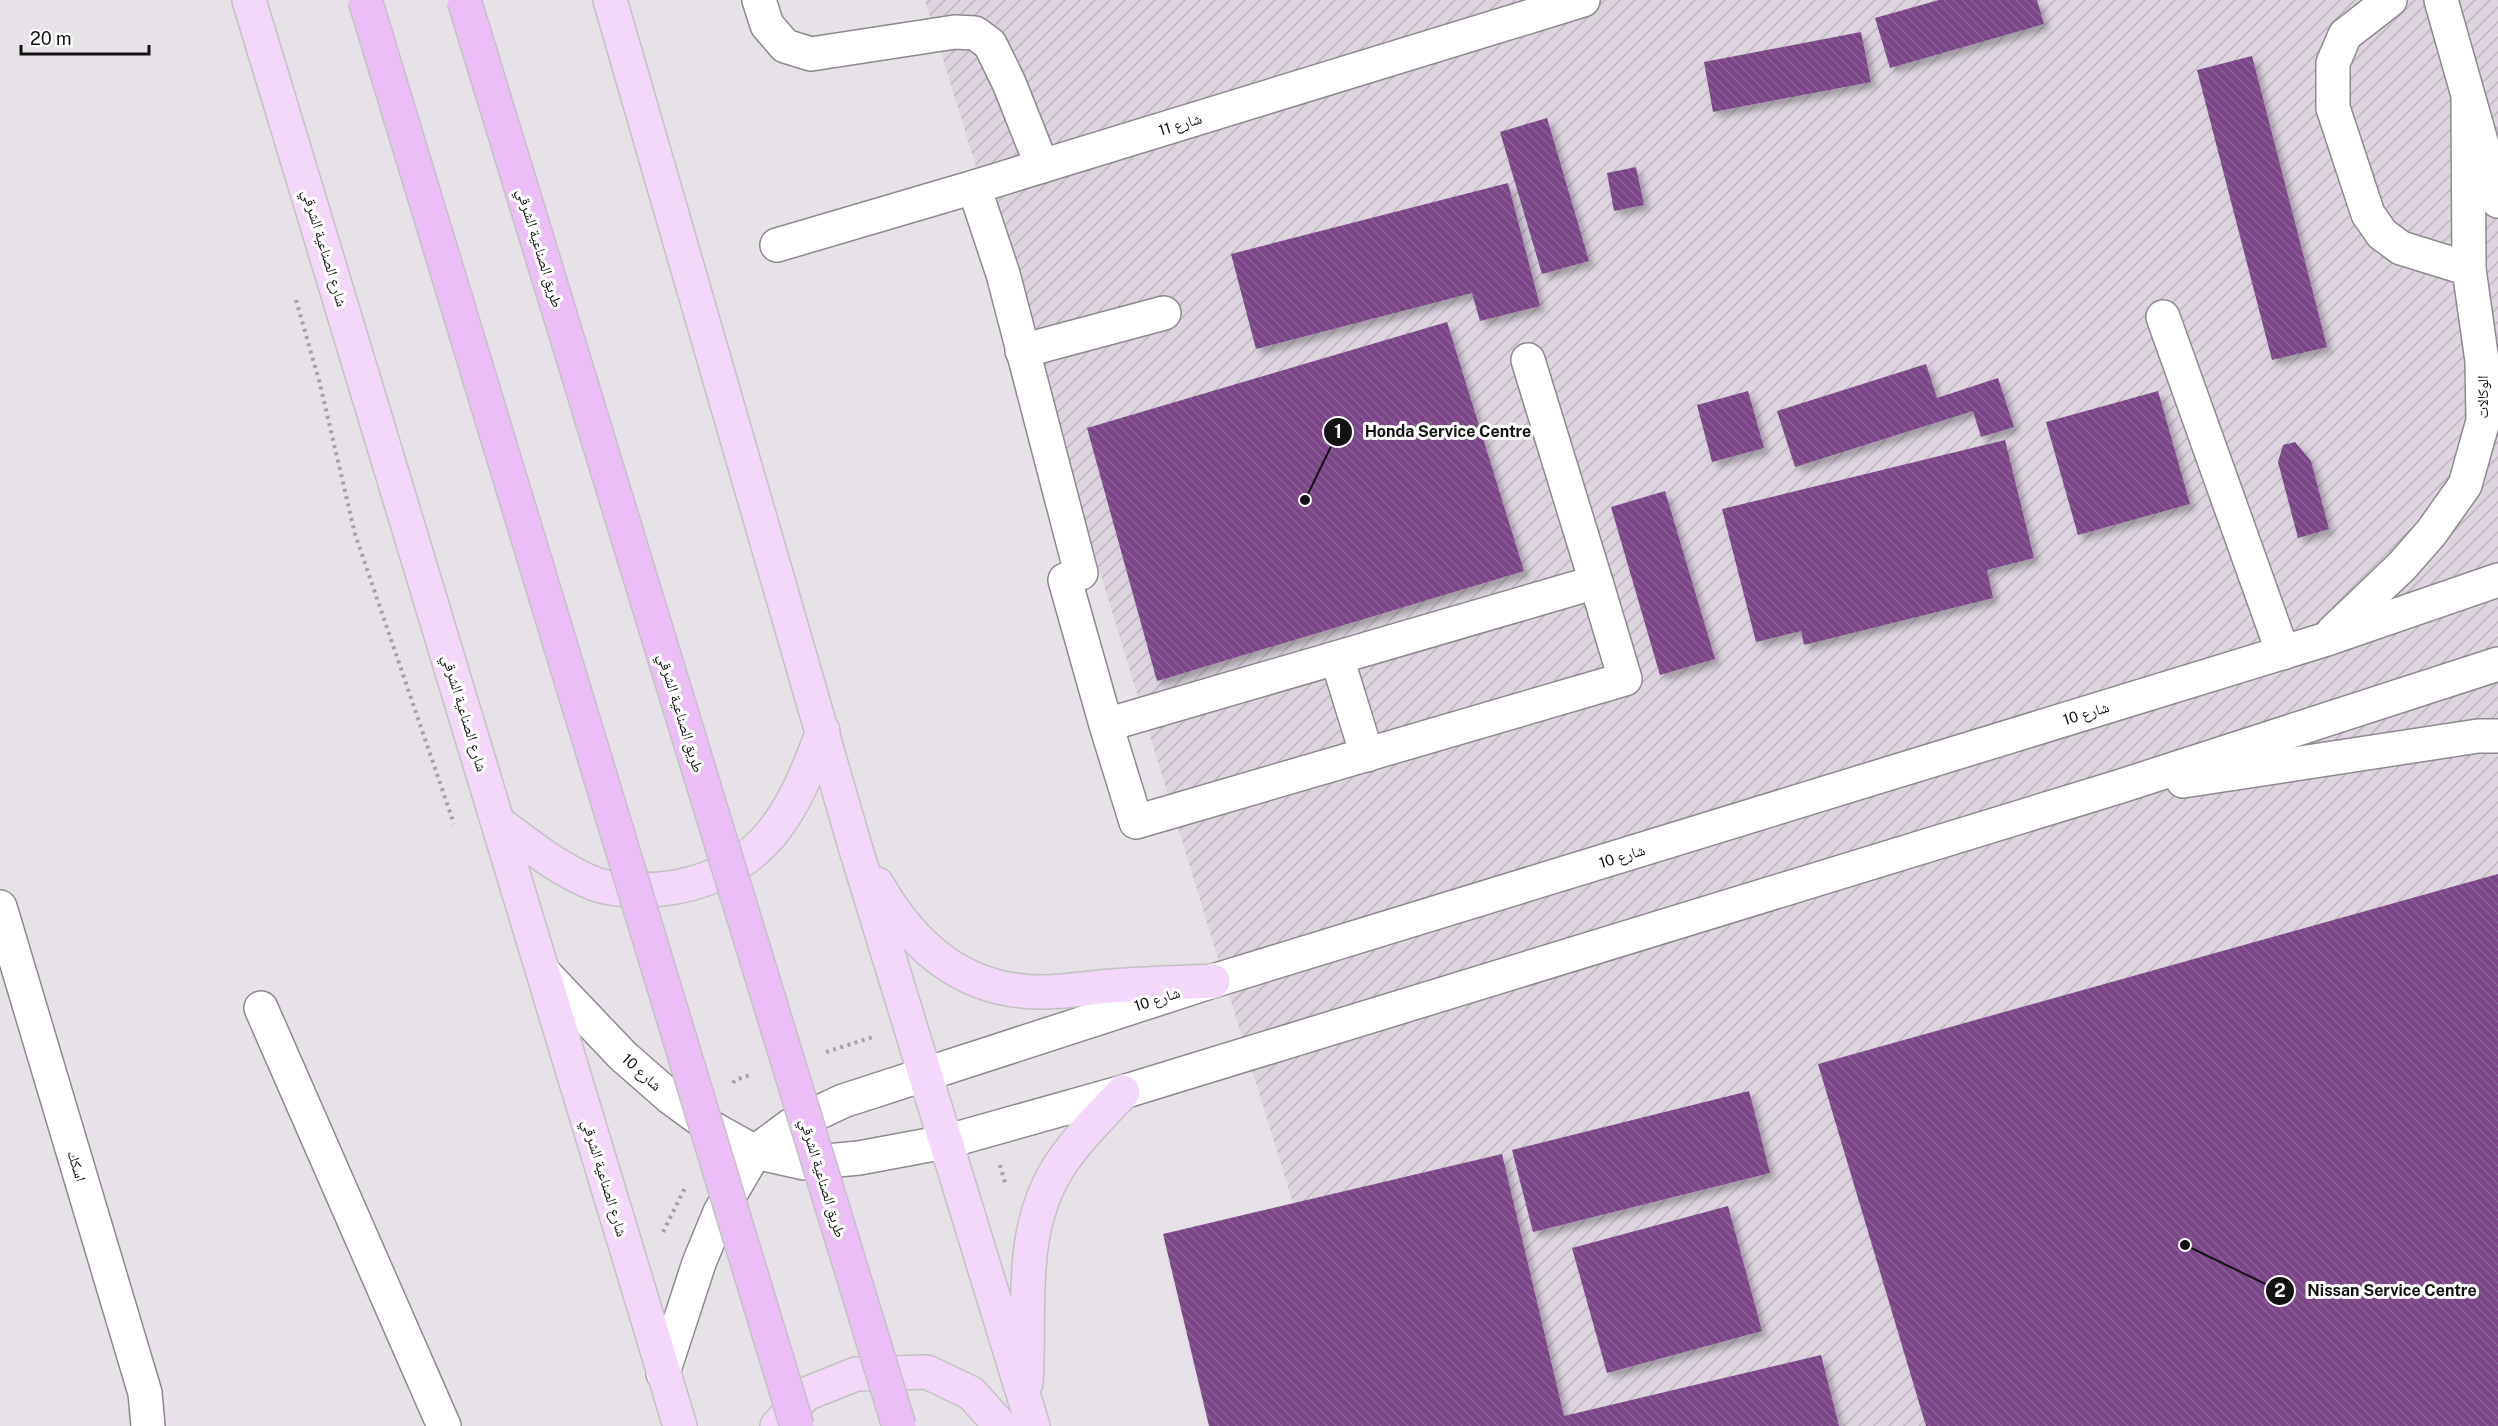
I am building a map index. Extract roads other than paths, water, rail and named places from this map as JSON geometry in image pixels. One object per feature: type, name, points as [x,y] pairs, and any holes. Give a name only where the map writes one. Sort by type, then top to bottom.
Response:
[{"type":"highway","points":[[365,0],[797,1426]]},
{"type":"highway","name":"طريق الصناعية الشرقي","points":[[464,0],[899,1426]]},
{"type":"main road","name":"شارع الصناعية الشرقي","points":[[249,0],[680,1426]]},
{"type":"main road","points":[[610,0],[854,843],[1029,1414]]},
{"type":"main road","points":[[499,823],[548,859],[596,884],[650,892],[705,882],[752,854],[788,813],[805,779],[823,731]]},
{"type":"main road","points":[[854,843],[888,903],[915,938],[938,960],[968,977],[1005,989],[1044,992],[1213,981]]},
{"type":"main road","points":[[1029,1414],[1027,1263],[1034,1221],[1058,1169],[1123,1092]]},
{"type":"main road","points":[[777,1426],[806,1394],[856,1374],[927,1372],[971,1394],[1001,1426]]},
{"type":"street","points":[[759,0],[767,25],[784,46],[811,54],[955,32],[975,33],[990,44],[1009,83],[1042,166]]},
{"type":"street","name":"شارع 11","points":[[777,245],[974,187],[1583,0]]},
{"type":"street","points":[[2390,0],[2345,35],[2333,63],[2333,108],[2368,214],[2382,234],[2401,248],[2469,269]]},
{"type":"street","name":"الوكالات","points":[[2441,0],[2498,201]]},
{"type":"street","name":"الوكالات","points":[[2327,639],[2402,566],[2431,533],[2465,485],[2483,421],[2482,361],[2469,269],[2468,100]]},
{"type":"street","points":[[974,187],[1003,274],[1106,725],[1136,822],[1625,679],[1528,360]]},
{"type":"street","points":[[1022,351],[1164,313]]},
{"type":"street","points":[[2163,317],[2283,652]]},
{"type":"street","name":"شارع 10","points":[[663,1373],[703,1253],[720,1212],[755,1152],[790,1126],[843,1101],[1213,981],[2327,639],[2498,579]]},
{"type":"street","points":[[1106,725],[1596,582]]},
{"type":"street","points":[[1337,658],[1367,755]]},
{"type":"street","name":"شارع 10","points":[[544,973],[623,1056],[671,1098],[712,1128],[755,1152],[804,1162],[859,1158],[945,1142],[1123,1092],[2118,787],[2498,664]]},
{"type":"street","name":"شارع 10","points":[[2118,787],[2203,780],[2478,736],[2498,736]]},
{"type":"street","name":"اسكك","points":[[0,907],[144,1394],[148,1426]]},
{"type":"street","points":[[261,1008],[444,1426]]},
{"type":"place","name":"Honda Service Centre","points":[[1305,500]]},
{"type":"place","name":"Nissan Service Centre","points":[[2185,1245]]}]
